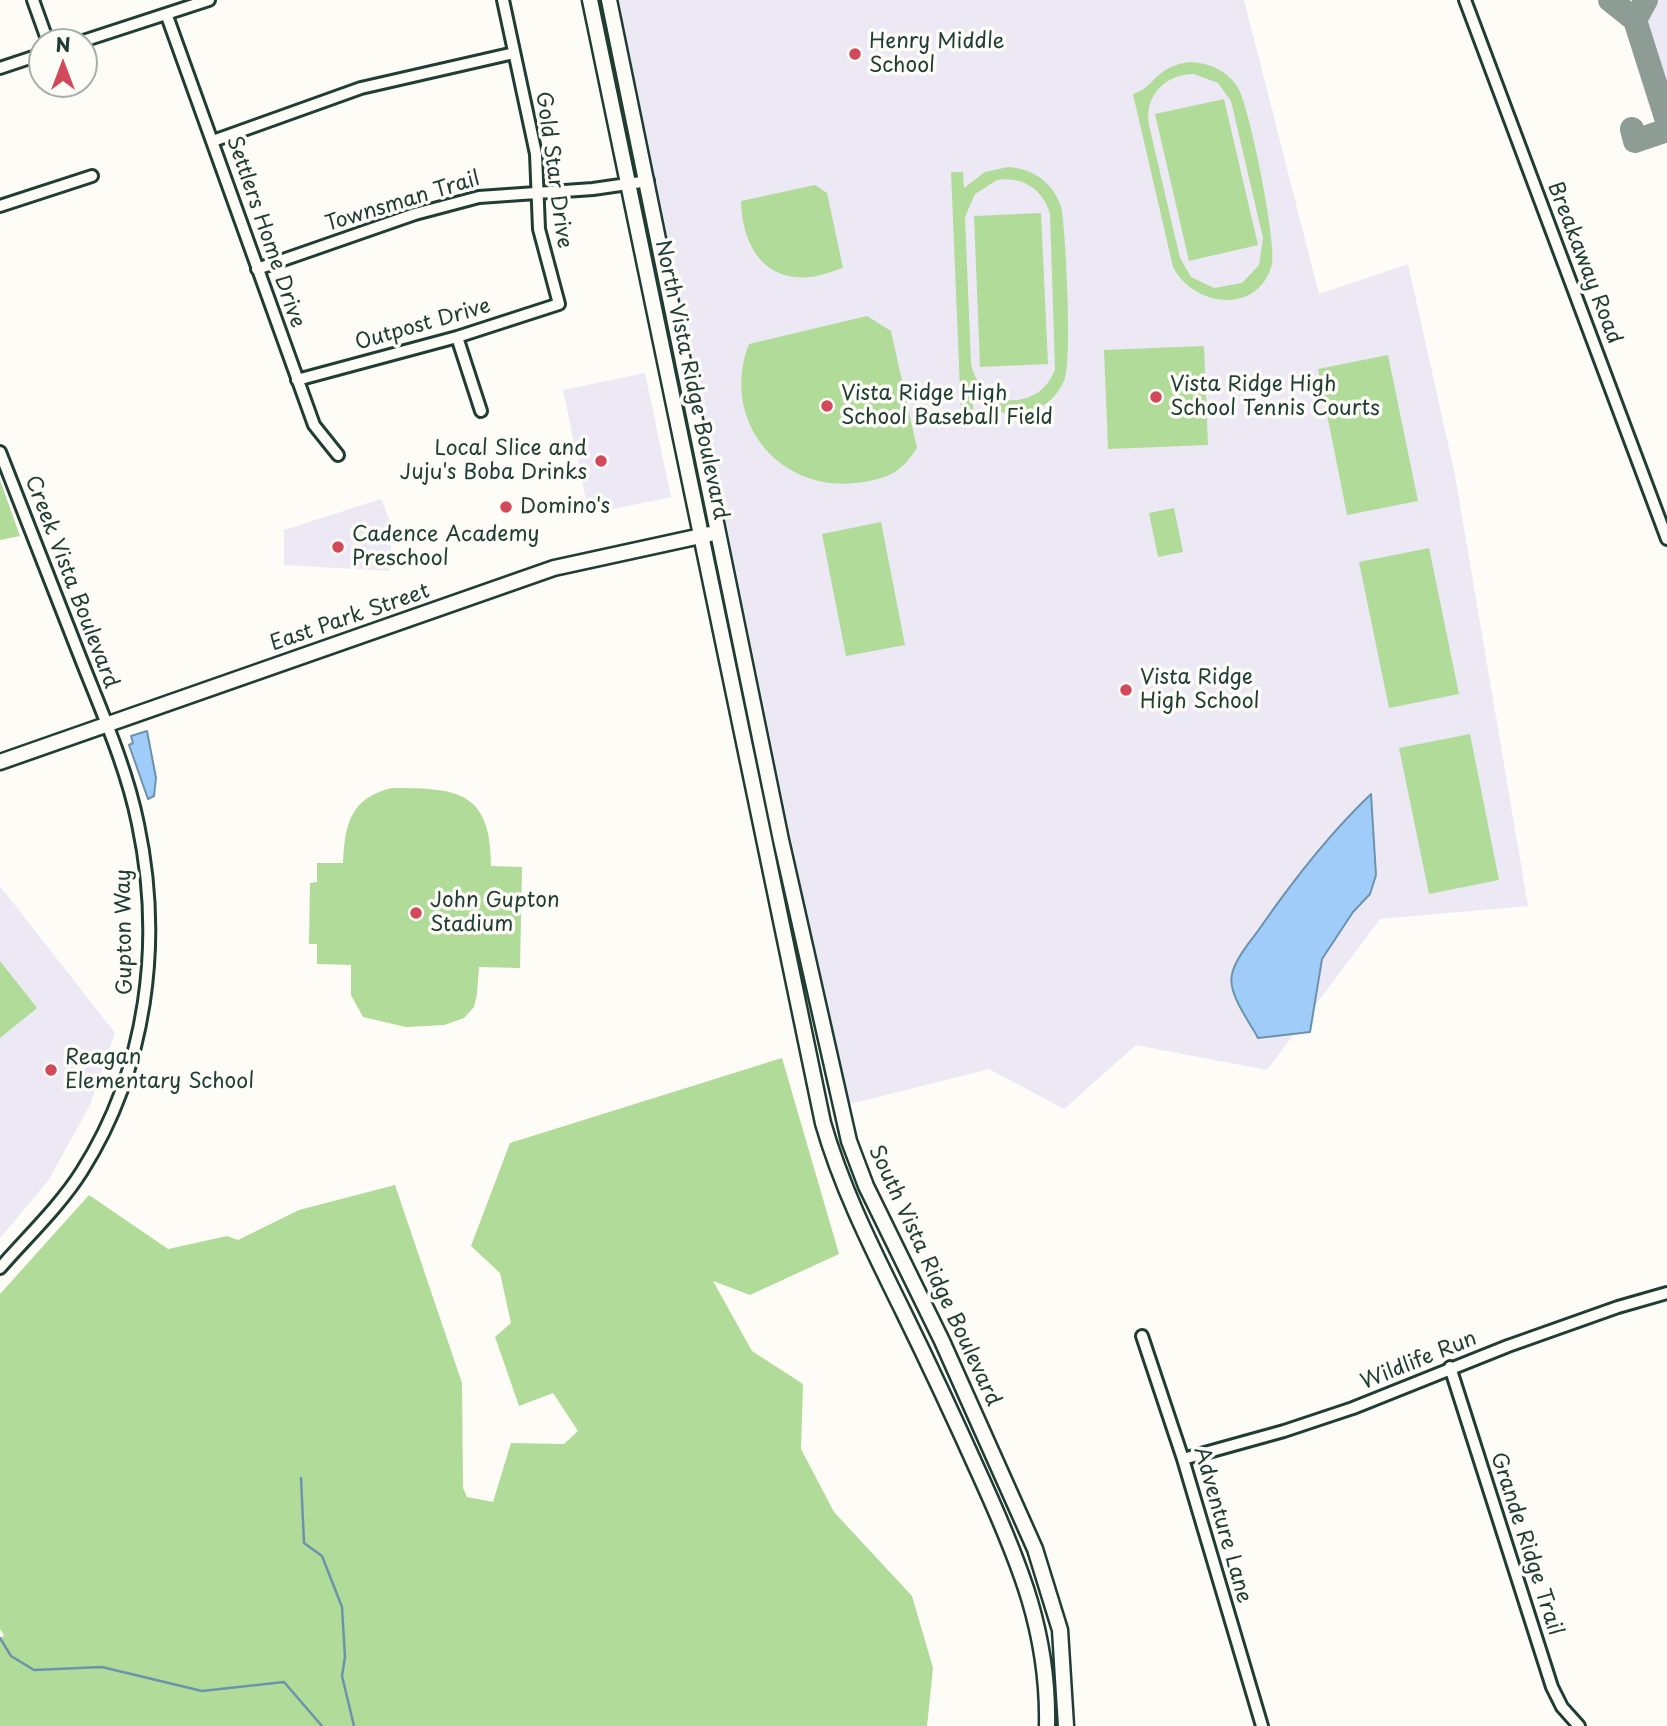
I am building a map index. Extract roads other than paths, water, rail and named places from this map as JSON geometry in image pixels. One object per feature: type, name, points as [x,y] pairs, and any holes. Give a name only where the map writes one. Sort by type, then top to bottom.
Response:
[{"type":"street","points":[[33,0],[43,28]]},
{"type":"street","points":[[98,37],[209,0]]},
{"type":"street","name":"Gold Star Drive","points":[[503,0],[536,154],[539,229],[559,304]]},
{"type":"street","name":"North Vista Ridge Boulevard","points":[[590,0],[750,769]]},
{"type":"street","name":"North Vista Ridge Boulevard","points":[[609,0],[763,754]]},
{"type":"street","name":"Breakaway Road","points":[[1465,0],[1667,539]]},
{"type":"street","name":"Settlers Home Drive","points":[[167,16],[314,425],[338,455]]},
{"type":"street","points":[[213,141],[361,88],[514,53]]},
{"type":"street","points":[[0,68],[28,59]]},
{"type":"street","points":[[0,205],[92,176]]},
{"type":"street","name":"Townsman Trail","points":[[257,269],[415,214],[494,194],[648,181]]},
{"type":"street","name":"Outpost Drive","points":[[298,380],[457,337],[559,304]]},
{"type":"street","points":[[457,337],[481,411]]},
{"type":"street","name":"Creek Vista Boulevard","points":[[0,452],[106,725]]},
{"type":"street","name":"East Park Street","points":[[0,762],[554,568],[719,533]]},
{"type":"street","name":"Gupton Way","points":[[0,1268],[81,1173],[97,1144],[114,1109],[136,1044],[144,1007],[149,946],[141,845],[131,798],[106,725]]},
{"type":"street","name":"South Vista Ridge Boulevard","points":[[763,754],[849,1141],[866,1186],[942,1341],[1035,1549],[1060,1630],[1066,1726]]},
{"type":"street","name":"South Vista Ridge Boulevard","points":[[750,769],[831,1151],[848,1197],[953,1414],[1023,1573],[1034,1609],[1044,1662],[1047,1726]]},
{"type":"street","name":"Wildlife Run","points":[[1183,1459],[1284,1431],[1353,1408],[1450,1367],[1618,1307],[1667,1293]]},
{"type":"street","name":"Adventure Lane","points":[[1143,1336],[1183,1459],[1262,1726]]},
{"type":"street","name":"Grande Ridge Trail","points":[[1450,1367],[1552,1687],[1562,1707],[1579,1726]]},
{"type":"water","points":[[147,731],[156,778],[154,796],[148,799],[129,745],[133,743],[131,736]]},
{"type":"water","points":[[1371,794],[1376,875],[1370,894],[1353,912],[1322,959],[1310,1032],[1258,1038],[1233,990],[1232,974],[1237,961],[1312,858]]},
{"type":"waterway","points":[[301,1478],[304,1543],[322,1556],[342,1607],[345,1657],[342,1676],[354,1726]]},
{"type":"waterway","points":[[0,1638],[11,1656],[34,1670],[102,1667],[202,1691],[284,1682],[322,1726]]},
{"type":"place","name":"Henry Middle School","points":[[855,54]]},
{"type":"place","name":"Vista Ridge High School Tennis Courts","points":[[1156,397]]},
{"type":"place","name":"Vista Ridge High School Baseball Field","points":[[827,406]]},
{"type":"place","name":"Local Slice and Juju's Boba Drinks","points":[[601,461]]},
{"type":"place","name":"Domino's","points":[[506,507]]},
{"type":"place","name":"Cadence Academy Preschool","points":[[338,547]]},
{"type":"place","name":"Vista Ridge High School","points":[[1126,690]]},
{"type":"place","name":"John Gupton Stadium","points":[[416,913]]},
{"type":"place","name":"Reagan Elementary School","points":[[51,1070]]}]
